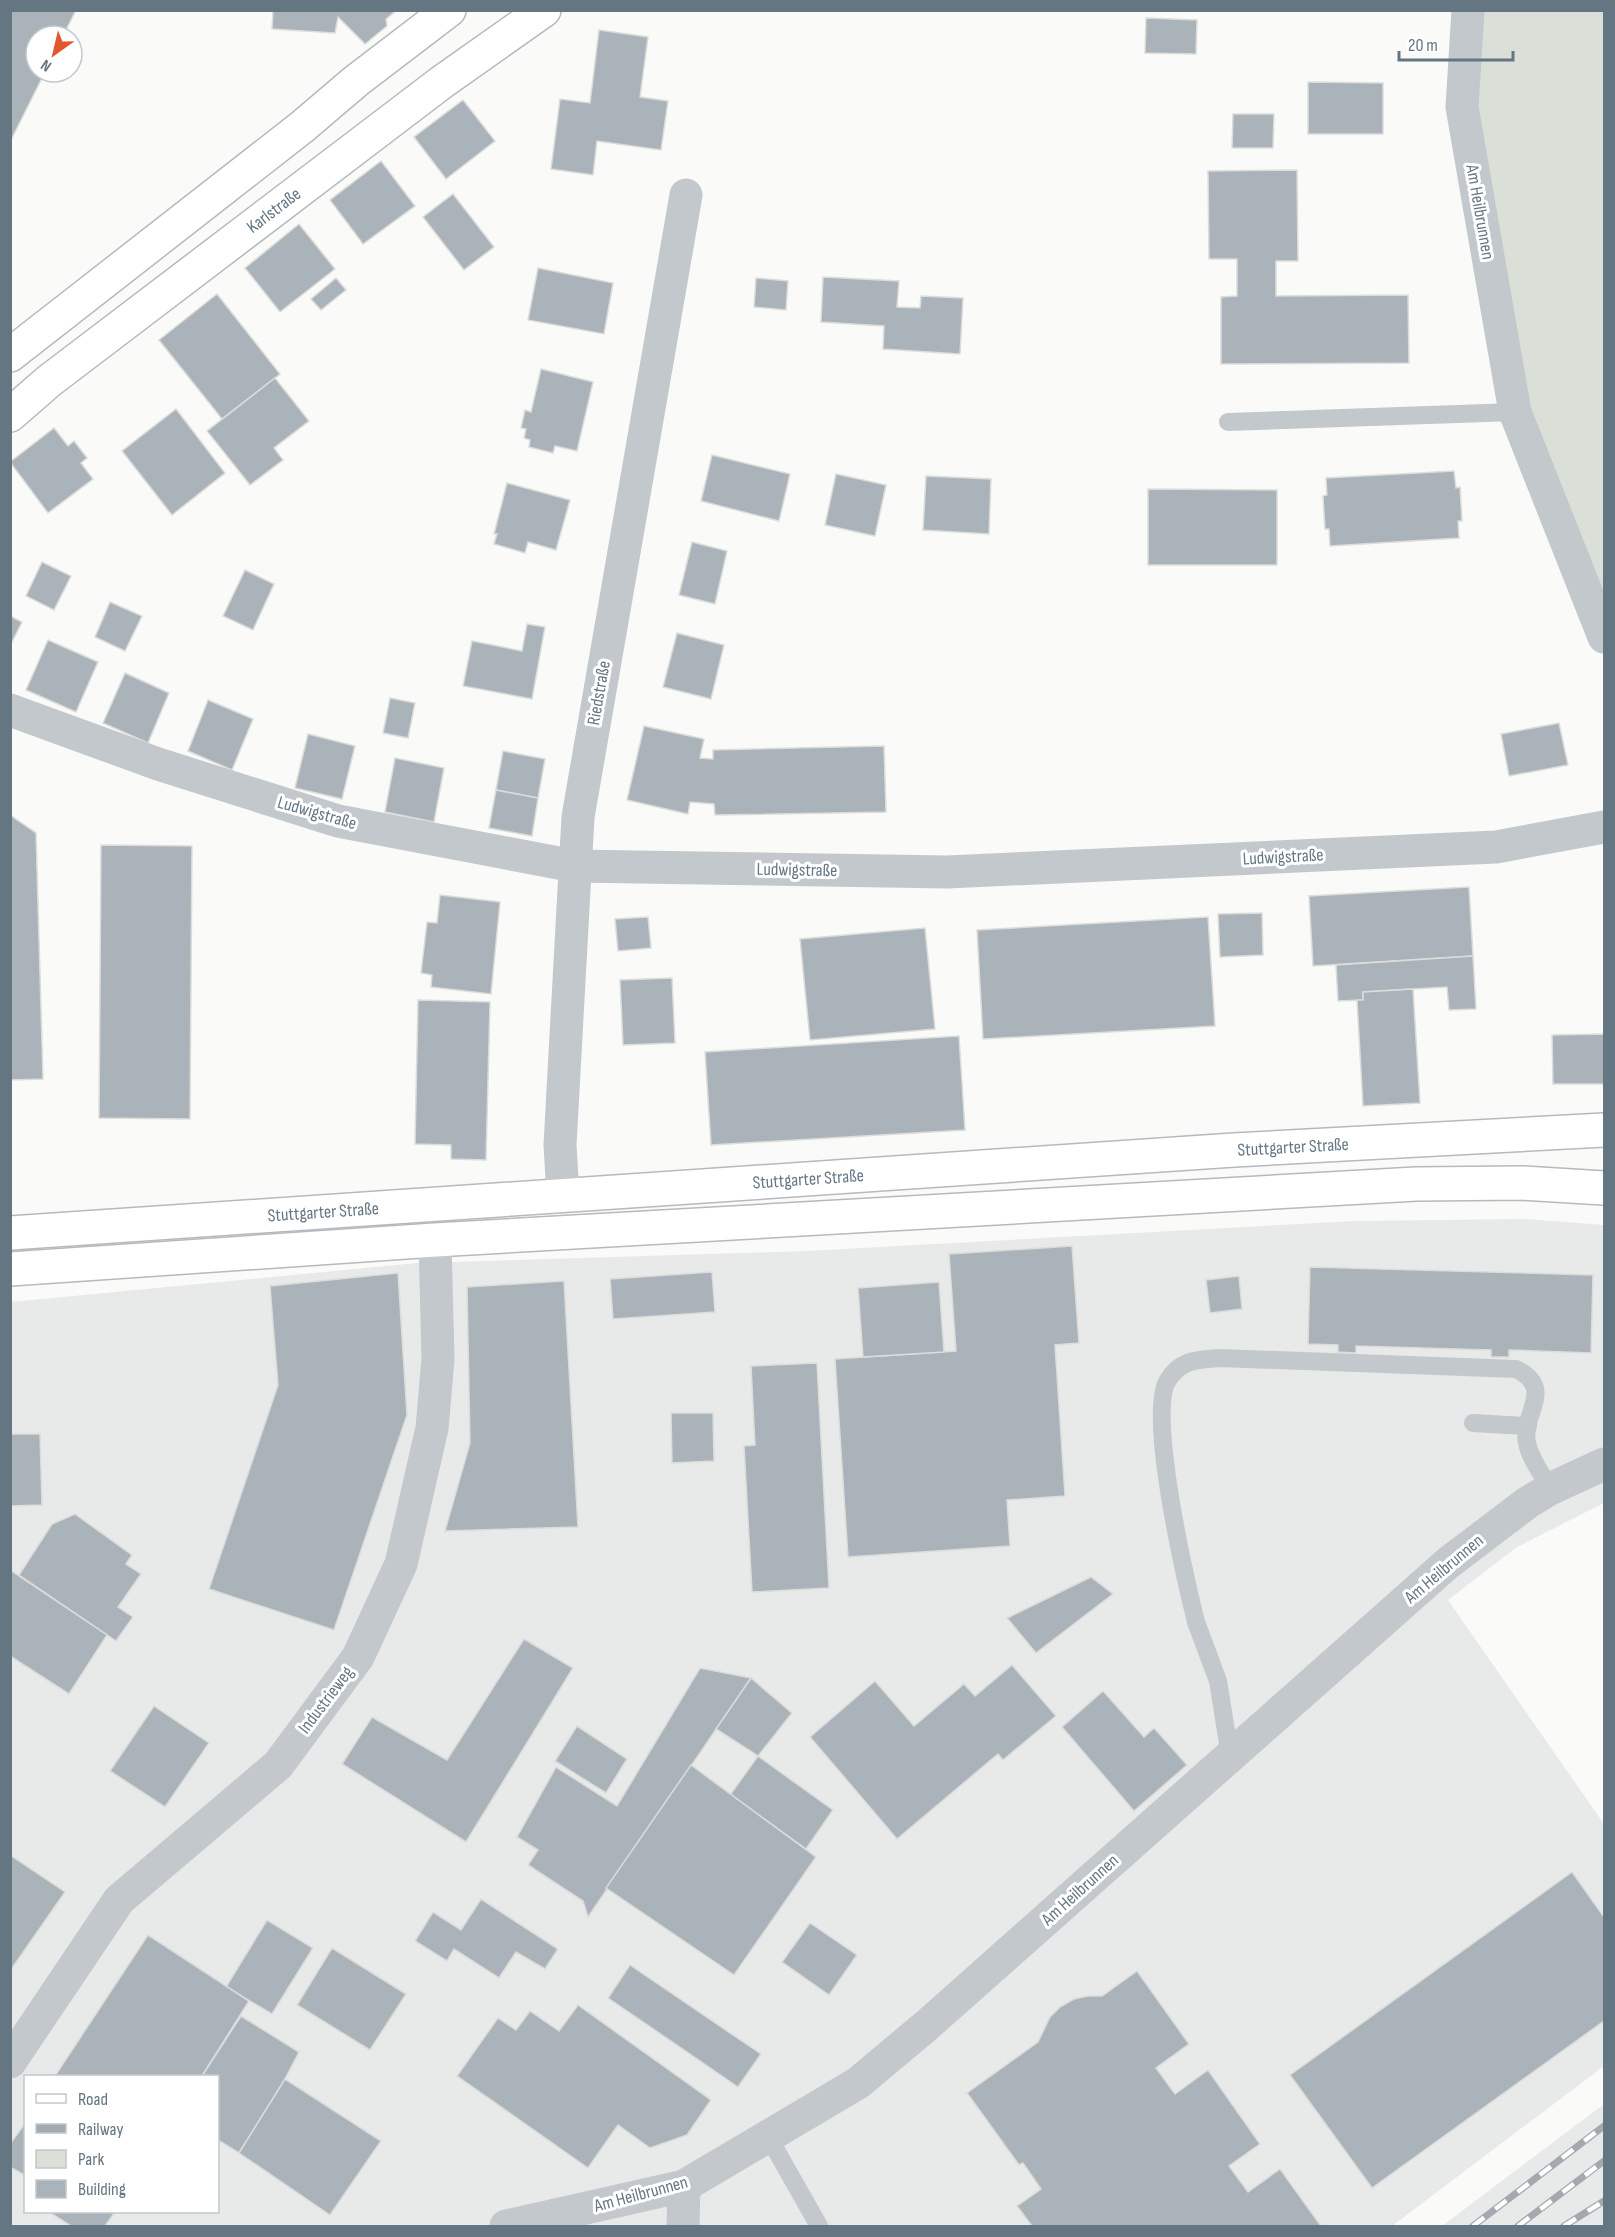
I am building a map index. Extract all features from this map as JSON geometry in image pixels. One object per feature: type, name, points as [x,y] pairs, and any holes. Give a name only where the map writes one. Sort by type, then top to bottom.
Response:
[{"type":"main road","points":[[10,355],[293,135],[356,81],[449,10]]},
{"type":"main road","name":"Karlstraße","points":[[10,415],[49,381],[424,96],[544,10]]},
{"type":"main road","name":"Stuttgarter Straße","points":[[10,1233],[1234,1150],[1605,1130]]},
{"type":"main road","name":"Stuttgarter Straße","points":[[10,1269],[435,1240],[1416,1184],[1522,1183],[1605,1188]]},
{"type":"street","name":"Am Heilbrunnen","points":[[1468,10],[1462,107],[1515,412],[1605,637]]},
{"type":"street","name":"Riedstraße","points":[[562,1195],[560,1145],[578,817],[686,195]]},
{"type":"street","name":"Ludwigstraße","points":[[10,710],[158,764],[338,821],[574,866],[959,872],[1496,847],[1605,827]]},
{"type":"street","name":"Industrieweg","points":[[10,2062],[119,1899],[278,1765],[358,1657],[401,1564],[432,1428],[438,1359],[435,1240]]},
{"type":"street","name":"Am Heilbrunnen","points":[[506,2226],[684,2186],[858,2083],[1448,1563],[1527,1503],[1550,1489],[1605,1464]]},
{"type":"street","points":[[683,2226],[684,2186]]},
{"type":"lane","points":[[1228,422],[1515,412]]},
{"type":"lane","points":[[1230,1756],[1218,1681],[1196,1622],[1190,1597],[1162,1440],[1161,1396],[1167,1381],[1176,1370],[1191,1360],[1220,1358],[1516,1369],[1531,1378],[1536,1389],[1526,1442],[1550,1489]]},
{"type":"lane","points":[[1473,1423],[1528,1426]]},
{"type":"lane","points":[[768,2136],[819,2226]]},
{"type":"shaded area","points":[[1526,1219],[1604,1225],[1604,1503],[1517,1547],[1448,1600],[1604,1824],[1604,2066],[1392,2226],[11,2226],[11,1302],[417,1263],[807,1251],[1354,1221]]},
{"type":"shaded area","points":[[1604,2104],[1604,2226],[1442,2226]]},
{"type":"green space","points":[[1480,11],[1604,11],[1604,603],[1528,413],[1476,103]]},
{"type":"building","points":[[10,10],[76,10],[69,24],[24,24],[24,84],[39,84],[10,142]]},
{"type":"building","points":[[273,10],[397,10],[386,19],[387,26],[365,44],[338,17],[335,33],[272,29]]},
{"type":"building","points":[[1146,18],[1197,20],[1196,54],[1145,53]]},
{"type":"building","points":[[599,30],[648,37],[640,97],[668,101],[661,150],[597,141],[593,175],[551,169],[560,99],[590,103]]},
{"type":"building","points":[[1308,82],[1383,83],[1383,134],[1308,134]]},
{"type":"building","points":[[463,100],[495,141],[446,179],[414,137]]},
{"type":"building","points":[[1233,114],[1274,114],[1273,148],[1232,148]]},
{"type":"building","points":[[381,161],[415,206],[363,244],[330,200]]},
{"type":"building","points":[[1297,170],[1298,261],[1276,261],[1276,296],[1408,295],[1409,363],[1221,364],[1221,297],[1237,296],[1237,259],[1209,259],[1208,171]]},
{"type":"building","points":[[453,194],[494,247],[464,270],[423,217]]},
{"type":"building","points":[[299,224],[335,269],[280,312],[245,268]]},
{"type":"building","points":[[538,268],[613,283],[604,334],[528,320]]},
{"type":"building","points":[[823,277],[899,281],[897,307],[920,308],[921,296],[963,298],[960,354],[883,349],[884,326],[821,322]]},
{"type":"building","points":[[336,278],[346,290],[321,310],[311,299]]},
{"type":"building","points":[[756,278],[788,281],[786,310],[754,307]]},
{"type":"building","points":[[217,294],[280,374],[222,419],[159,340]]},
{"type":"building","points":[[541,369],[593,382],[577,451],[555,446],[553,453],[529,447],[530,440],[524,438],[526,429],[521,428],[525,410],[531,412]]},
{"type":"building","points":[[275,378],[309,421],[274,448],[283,460],[250,485],[207,431]]},
{"type":"building","points":[[176,409],[225,473],[172,515],[122,451]]},
{"type":"building","points":[[54,428],[68,446],[74,441],[87,458],[81,463],[93,479],[48,513],[10,462]]},
{"type":"building","points":[[712,455],[790,474],[779,521],[701,501]]},
{"type":"building","points":[[1454,471],[1456,488],[1460,487],[1462,521],[1458,521],[1459,538],[1330,546],[1329,529],[1325,529],[1323,496],[1327,495],[1326,478]]},
{"type":"building","points":[[836,474],[886,485],[875,536],[825,525]]},
{"type":"building","points":[[926,476],[991,479],[989,534],[923,530]]},
{"type":"building","points":[[507,483],[570,500],[556,550],[528,542],[525,553],[494,544],[497,534],[494,534]]},
{"type":"building","points":[[1148,489],[1277,490],[1277,565],[1148,565]]},
{"type":"building","points":[[692,542],[727,551],[715,604],[679,595]]},
{"type":"building","points":[[42,562],[71,576],[54,610],[26,596]]},
{"type":"building","points":[[245,570],[274,584],[253,630],[223,616]]},
{"type":"building","points":[[110,602],[142,616],[125,651],[95,637]]},
{"type":"building","points":[[10,616],[22,622],[10,646]]},
{"type":"building","points":[[527,624],[545,627],[532,699],[463,686],[472,641],[522,651]]},
{"type":"building","points":[[677,633],[724,645],[711,699],[663,687]]},
{"type":"building","points":[[48,640],[98,662],[76,712],[26,690]]},
{"type":"building","points":[[125,673],[169,693],[148,743],[103,723]]},
{"type":"building","points":[[390,698],[415,703],[408,738],[383,733]]},
{"type":"building","points":[[208,700],[253,719],[232,770],[188,751]]},
{"type":"building","points":[[1559,723],[1568,765],[1509,776],[1501,734]]},
{"type":"building","points":[[644,726],[704,739],[700,758],[713,759],[713,750],[884,746],[886,812],[715,815],[714,804],[690,802],[688,814],[627,800]]},
{"type":"building","points":[[308,734],[355,746],[342,799],[295,788]]},
{"type":"building","points":[[503,751],[545,759],[538,798],[496,790]]},
{"type":"building","points":[[395,758],[444,768],[434,822],[385,812]]},
{"type":"building","points":[[496,790],[538,798],[532,836],[489,828]]},
{"type":"building","points":[[10,815],[36,833],[43,1079],[10,1080]]},
{"type":"building","points":[[101,845],[192,846],[190,1119],[99,1118]]},
{"type":"building","points":[[1469,887],[1473,956],[1313,966],[1309,896]]},
{"type":"building","points":[[440,895],[500,902],[491,994],[431,987],[432,975],[421,973],[427,922],[437,923]]},
{"type":"building","points":[[1262,913],[1263,955],[1220,957],[1218,914]]},
{"type":"building","points":[[648,917],[651,948],[618,951],[615,919]]},
{"type":"building","points":[[1208,917],[1215,1026],[983,1039],[977,930]]},
{"type":"building","points":[[925,928],[935,1029],[810,1040],[800,939]]},
{"type":"building","points":[[1473,956],[1476,1009],[1449,1010],[1447,987],[1363,992],[1363,1000],[1338,1001],[1336,965]]},
{"type":"building","points":[[672,978],[675,1043],[623,1045],[620,980]]},
{"type":"building","points":[[1413,989],[1420,1103],[1363,1106],[1357,1000],[1363,1000],[1363,992]]},
{"type":"building","points":[[418,1000],[490,1002],[486,1160],[451,1159],[451,1145],[415,1144]]},
{"type":"building","points":[[1604,1034],[1604,1084],[1553,1084],[1552,1035]]},
{"type":"building","points":[[959,1036],[965,1130],[711,1145],[705,1052]]},
{"type":"building","points":[[1072,1246],[1079,1343],[1055,1345],[1065,1496],[1007,1500],[1010,1546],[848,1557],[835,1359],[956,1351],[949,1254]]},
{"type":"building","points":[[1310,1267],[1593,1275],[1591,1353],[1509,1350],[1509,1357],[1491,1357],[1491,1350],[1356,1346],[1356,1353],[1338,1352],[1338,1345],[1308,1344]]},
{"type":"building","points":[[712,1272],[715,1312],[613,1319],[610,1279]]},
{"type":"building","points":[[398,1273],[407,1415],[334,1630],[209,1589],[278,1385],[270,1286]]},
{"type":"building","points":[[1239,1276],[1242,1309],[1210,1313],[1206,1280]]},
{"type":"building","points":[[564,1281],[578,1527],[445,1531],[470,1443],[467,1287]]},
{"type":"building","points":[[939,1282],[944,1352],[863,1357],[858,1288]]},
{"type":"building","points":[[817,1363],[829,1588],[752,1592],[744,1446],[755,1445],[751,1366]]},
{"type":"building","points":[[671,1413],[713,1413],[714,1461],[672,1463]]},
{"type":"building","points":[[10,1434],[40,1434],[42,1505],[10,1506]]},
{"type":"building","points":[[75,1514],[132,1555],[126,1564],[141,1574],[118,1607],[133,1617],[116,1641],[19,1575],[52,1524]]},
{"type":"building","points":[[10,1570],[107,1635],[69,1694],[10,1656]]},
{"type":"building","points":[[1091,1577],[1113,1594],[1036,1653],[1007,1618]]},
{"type":"building","points":[[524,1639],[573,1668],[466,1842],[342,1764],[372,1717],[447,1760]]},
{"type":"building","points":[[1012,1665],[1056,1716],[1003,1760],[998,1754],[897,1839],[810,1737],[875,1681],[914,1726],[964,1684],[975,1696]]},
{"type":"building","points":[[700,1668],[751,1678],[588,1917],[583,1901],[528,1865],[538,1850],[517,1837],[556,1767],[617,1806]]},
{"type":"building","points":[[751,1678],[792,1713],[758,1756],[716,1729]]},
{"type":"building","points":[[1103,1691],[1144,1737],[1154,1728],[1187,1765],[1134,1811],[1062,1727]]},
{"type":"building","points":[[154,1706],[209,1743],[165,1807],[110,1771]]},
{"type":"building","points":[[577,1726],[627,1759],[606,1793],[555,1761]]},
{"type":"building","points":[[758,1756],[833,1810],[806,1849],[730,1795]]},
{"type":"building","points":[[691,1765],[816,1857],[734,1975],[606,1888]]},
{"type":"building","points":[[10,1855],[65,1892],[10,1971]]},
{"type":"building","points":[[1572,1872],[1604,1917],[1604,2021],[1372,2188],[1290,2075]]},
{"type":"building","points":[[481,1899],[558,1949],[545,1969],[516,1952],[499,1978],[454,1949],[447,1961],[415,1941],[433,1912],[461,1930]]},
{"type":"building","points":[[267,1920],[313,1948],[272,2014],[226,1987]]},
{"type":"building","points":[[810,1923],[857,1955],[829,1995],[782,1962]]},
{"type":"building","points":[[148,1935],[249,2001],[203,2075],[56,2075]]},
{"type":"building","points":[[332,1948],[406,1994],[370,2050],[297,2005]]},
{"type":"building","points":[[630,1965],[761,2054],[738,2087],[608,1998]]},
{"type":"building","points":[[1137,1971],[1189,2044],[1156,2068],[1175,2094],[1208,2070],[1260,2144],[1229,2166],[1248,2192],[1280,2169],[1321,2226],[1032,2226],[1017,2206],[1041,2189],[1023,2163],[1019,2165],[967,2093],[1038,2042],[1050,2017],[1060,2007],[1074,1999],[1102,1996]]},
{"type":"building","points":[[578,2005],[711,2100],[687,2135],[650,2148],[618,2125],[588,2168],[457,2076],[498,2018],[516,2030],[530,2011],[559,2031]]},
{"type":"building","points":[[241,2016],[299,2052],[239,2153],[219,2141],[219,2075],[203,2075]]},
{"type":"building","points":[[285,2079],[381,2141],[330,2215],[239,2153]]},
{"type":"building","points":[[24,2125],[24,2175],[10,2167],[10,2144]]},
{"type":"building","points":[[51,2213],[114,2213],[105,2226],[71,2226]]},
{"type":"railway","points":[[1473,2226],[1604,2126]]},
{"type":"railway","points":[[1518,2226],[1604,2161]]},
{"type":"railway","points":[[1564,2226],[1604,2201]]}]
